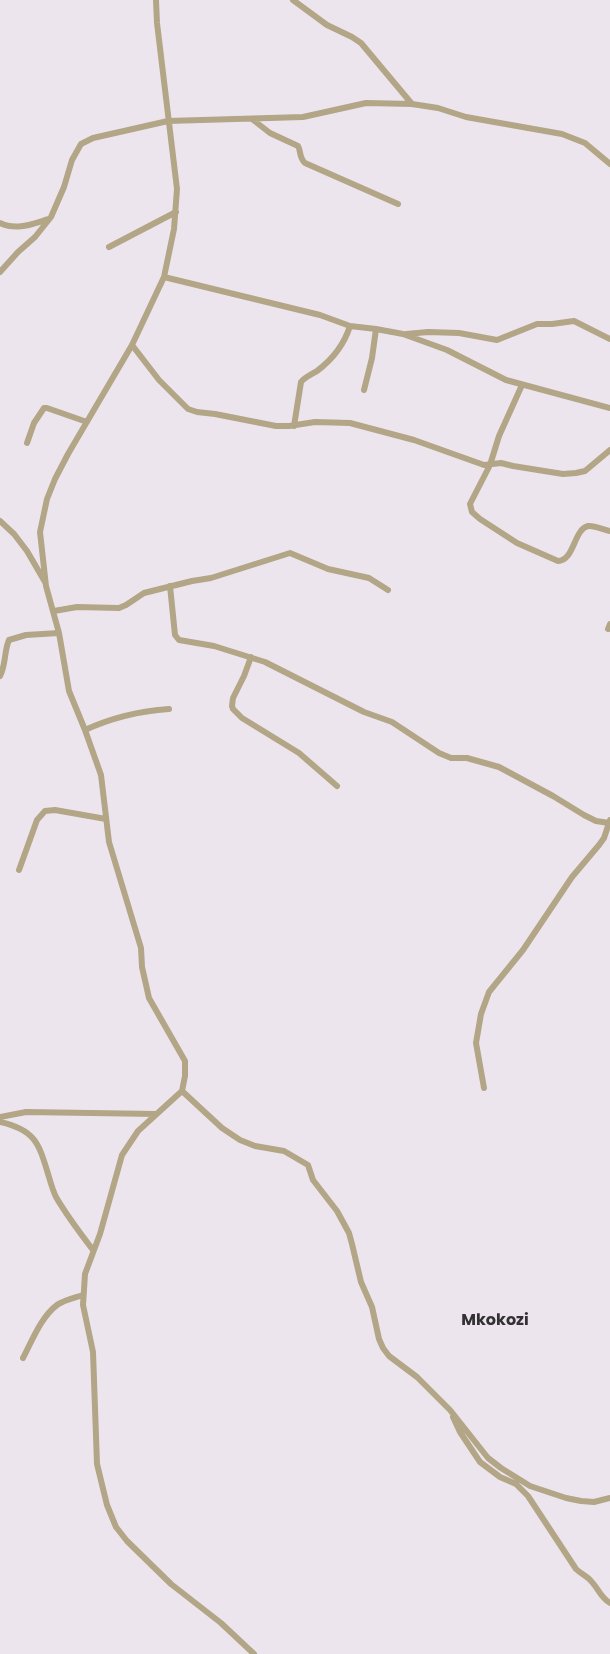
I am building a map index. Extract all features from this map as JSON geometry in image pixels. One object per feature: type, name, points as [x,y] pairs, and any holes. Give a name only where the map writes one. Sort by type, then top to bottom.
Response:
[{"type":"street","points":[[46,586],[40,532],[42,516],[55,479],[132,345],[164,277],[176,212],[177,189],[157,23],[156,0]]},
{"type":"street","points":[[293,0],[327,25],[352,36],[361,43],[412,104]]},
{"type":"street","points":[[0,272],[18,252],[35,237],[49,219],[64,187],[72,160],[81,144],[93,138],[168,121],[313,116],[366,103],[412,104],[438,108],[466,117],[551,132],[576,139],[585,143],[610,164]]},
{"type":"street","points":[[252,119],[270,133],[298,146],[300,149],[301,158],[304,162],[398,204]]},
{"type":"street","points":[[109,246],[176,212]]},
{"type":"street","points":[[0,223],[10,227],[17,227],[49,219]]},
{"type":"street","points":[[164,277],[320,314],[350,326],[403,334],[466,358],[496,375],[522,385],[610,408]]},
{"type":"street","points":[[403,334],[428,332],[459,333],[497,340],[512,335],[530,326],[574,322],[610,339]]},
{"type":"street","points":[[294,426],[301,382],[322,367],[337,353],[343,344],[350,326]]},
{"type":"street","points":[[364,390],[372,358],[376,329]]},
{"type":"street","points":[[132,345],[159,380],[192,412],[215,414],[276,426],[294,426],[315,422],[335,422],[367,427],[434,446],[481,464],[490,465],[501,463],[531,469],[572,474],[588,469],[610,450]]},
{"type":"street","points":[[522,385],[499,436],[490,465],[470,504],[474,516],[517,543],[560,562],[567,557],[581,531],[586,527],[589,526],[610,531]]},
{"type":"street","points":[[28,443],[34,423],[41,411],[45,408],[87,422]]},
{"type":"street","points":[[0,521],[14,534],[28,551],[46,586],[59,633],[69,691],[101,775],[106,819],[113,853],[141,948],[142,967],[149,998],[185,1061],[185,1076],[182,1091],[138,1131],[122,1155],[100,1234],[85,1274],[83,1305],[93,1352],[97,1464],[105,1497],[116,1527],[127,1541],[171,1584],[221,1623],[254,1654]]},
{"type":"street","points":[[54,611],[77,607],[119,608],[126,605],[141,594],[170,586],[211,578],[290,553],[328,569],[369,578],[388,590]]},
{"type":"street","points":[[170,586],[175,635],[178,640],[214,646],[265,662],[364,712],[392,722],[423,744],[443,755],[451,758],[467,758],[499,767],[596,821],[610,821],[599,846],[572,877],[524,950],[489,992],[481,1014],[476,1043],[484,1088]]},
{"type":"street","points":[[0,676],[4,667],[9,640],[26,635],[59,633]]},
{"type":"street","points":[[251,657],[244,676],[233,698],[232,706],[242,718],[299,753],[337,786]]},
{"type":"street","points":[[85,730],[102,722],[139,712],[169,709]]},
{"type":"street","points":[[20,870],[37,820],[44,811],[55,810],[106,819]]},
{"type":"street","points":[[182,1091],[222,1128],[240,1140],[254,1146],[284,1151],[308,1164],[313,1180],[337,1211],[350,1238],[361,1282],[372,1307],[379,1339],[383,1348],[389,1356],[417,1377],[450,1410],[488,1458],[497,1466],[530,1486],[581,1501],[594,1502],[610,1498]]},
{"type":"street","points":[[0,1117],[26,1112],[156,1114]]},
{"type":"street","points":[[0,1122],[22,1128],[35,1141],[42,1153],[56,1197],[74,1225],[93,1250]]},
{"type":"street","points":[[23,1358],[46,1317],[57,1305],[66,1300],[83,1295]]},
{"type":"street","points":[[450,1410],[460,1432],[480,1462],[500,1477],[516,1484],[528,1496],[576,1569],[591,1580],[604,1599],[610,1603]]},
{"type":"district","name":"Mkokozi","points":[[495,1321]]}]
